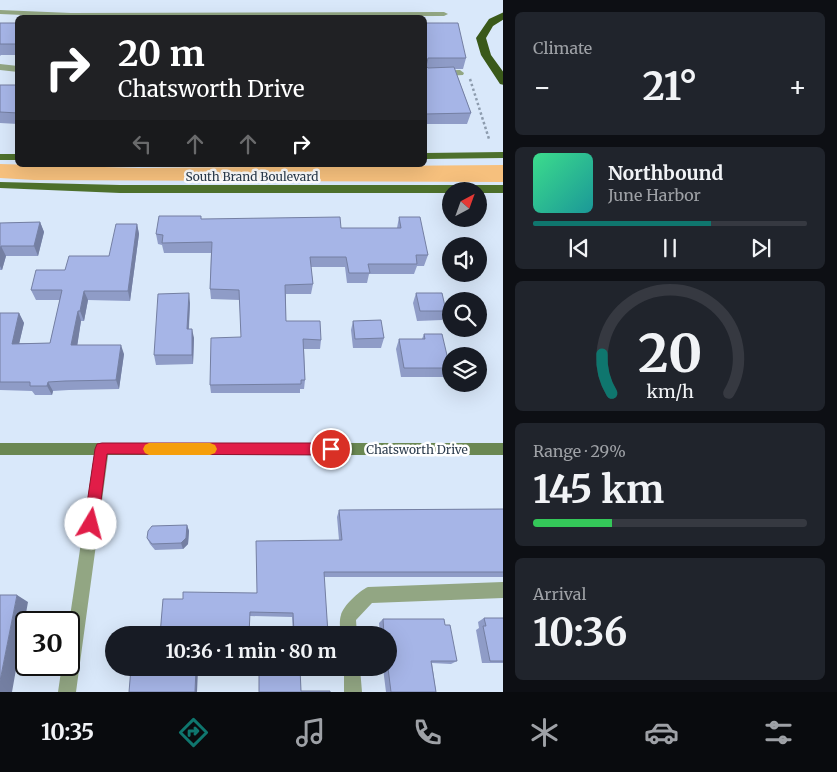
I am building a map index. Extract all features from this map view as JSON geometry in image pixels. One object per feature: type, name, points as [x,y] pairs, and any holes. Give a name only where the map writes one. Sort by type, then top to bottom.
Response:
[{"type":"highway","points":[[503,15],[495,18],[487,25],[481,38],[486,55],[503,82]]},
{"type":"main road","points":[[427,156],[503,155]]},
{"type":"main road","points":[[0,157],[15,157]]},
{"type":"main road","name":"South Brand Boulevard","points":[[0,185],[120,189],[503,189]]},
{"type":"main road","name":"Chatsworth Drive","points":[[0,449],[503,449]]},
{"type":"street","points":[[0,12],[71,15],[444,14]]},
{"type":"street","points":[[0,67],[15,69]]},
{"type":"street","points":[[427,74],[460,73]]},
{"type":"street","points":[[67,692],[102,449]]},
{"type":"street","points":[[348,626],[348,618],[368,595],[503,590]]},
{"type":"street","points":[[352,676],[353,692]]},
{"type":"path","points":[[470,78],[489,139]]},
{"type":"shaded area","points":[[0,164],[15,164],[15,167],[139,168],[503,165],[503,182],[34,180],[0,178]]},
{"type":"building","points":[[0,23],[15,23],[15,44],[0,44]]},
{"type":"building","points":[[427,23],[458,23],[466,58],[428,58],[427,62]]},
{"type":"building","points":[[427,67],[454,67],[471,113],[427,114]]},
{"type":"building","points":[[0,85],[15,85],[15,113],[0,112]]},
{"type":"building","points":[[159,216],[201,216],[201,219],[340,217],[341,228],[401,228],[399,217],[420,217],[428,255],[416,255],[417,264],[368,264],[370,273],[349,273],[346,257],[310,257],[313,284],[285,285],[286,321],[320,321],[321,340],[303,339],[305,380],[301,380],[301,384],[210,385],[211,338],[241,337],[239,290],[210,289],[212,242],[162,243],[163,235],[156,234]]},
{"type":"building","points":[[40,222],[34,246],[1,246],[0,250],[0,223]]},
{"type":"building","points":[[116,224],[137,224],[128,291],[84,291],[71,345],[121,345],[116,380],[48,382],[47,386],[30,386],[30,382],[0,382],[0,313],[19,313],[12,344],[50,343],[62,290],[31,290],[36,270],[65,270],[69,256],[109,256]]},
{"type":"building","points":[[189,293],[187,329],[192,329],[192,355],[154,355],[158,294]]},
{"type":"building","points":[[416,293],[442,293],[442,311],[420,311]]},
{"type":"building","points":[[381,320],[384,338],[355,339],[353,321]]},
{"type":"building","points":[[424,334],[442,334],[445,347],[442,347],[442,368],[404,368],[399,339],[425,339]]},
{"type":"building","points":[[503,509],[503,572],[324,572],[327,626],[294,626],[293,613],[250,612],[249,626],[161,626],[163,599],[183,599],[183,592],[257,593],[256,541],[342,540],[339,510]]},
{"type":"building","points":[[187,525],[186,538],[181,543],[152,544],[147,538],[148,531],[152,526]]},
{"type":"building","points":[[0,595],[17,595],[0,681]]},
{"type":"building","points":[[484,618],[503,618],[503,661],[490,661],[483,626],[486,626]]},
{"type":"building","points":[[383,619],[444,619],[445,625],[450,625],[457,661],[431,661],[436,692],[391,692],[389,676],[397,676],[397,626],[383,626]]},
{"type":"building","points":[[130,676],[196,676],[195,692],[129,692]]},
{"type":"building","points":[[259,676],[300,676],[301,691],[330,691],[330,692],[259,692]]},
{"type":"slow traffic","points":[[149,449],[210,449]]},
{"type":"route","points":[[91,524],[102,449],[331,449]]}]
